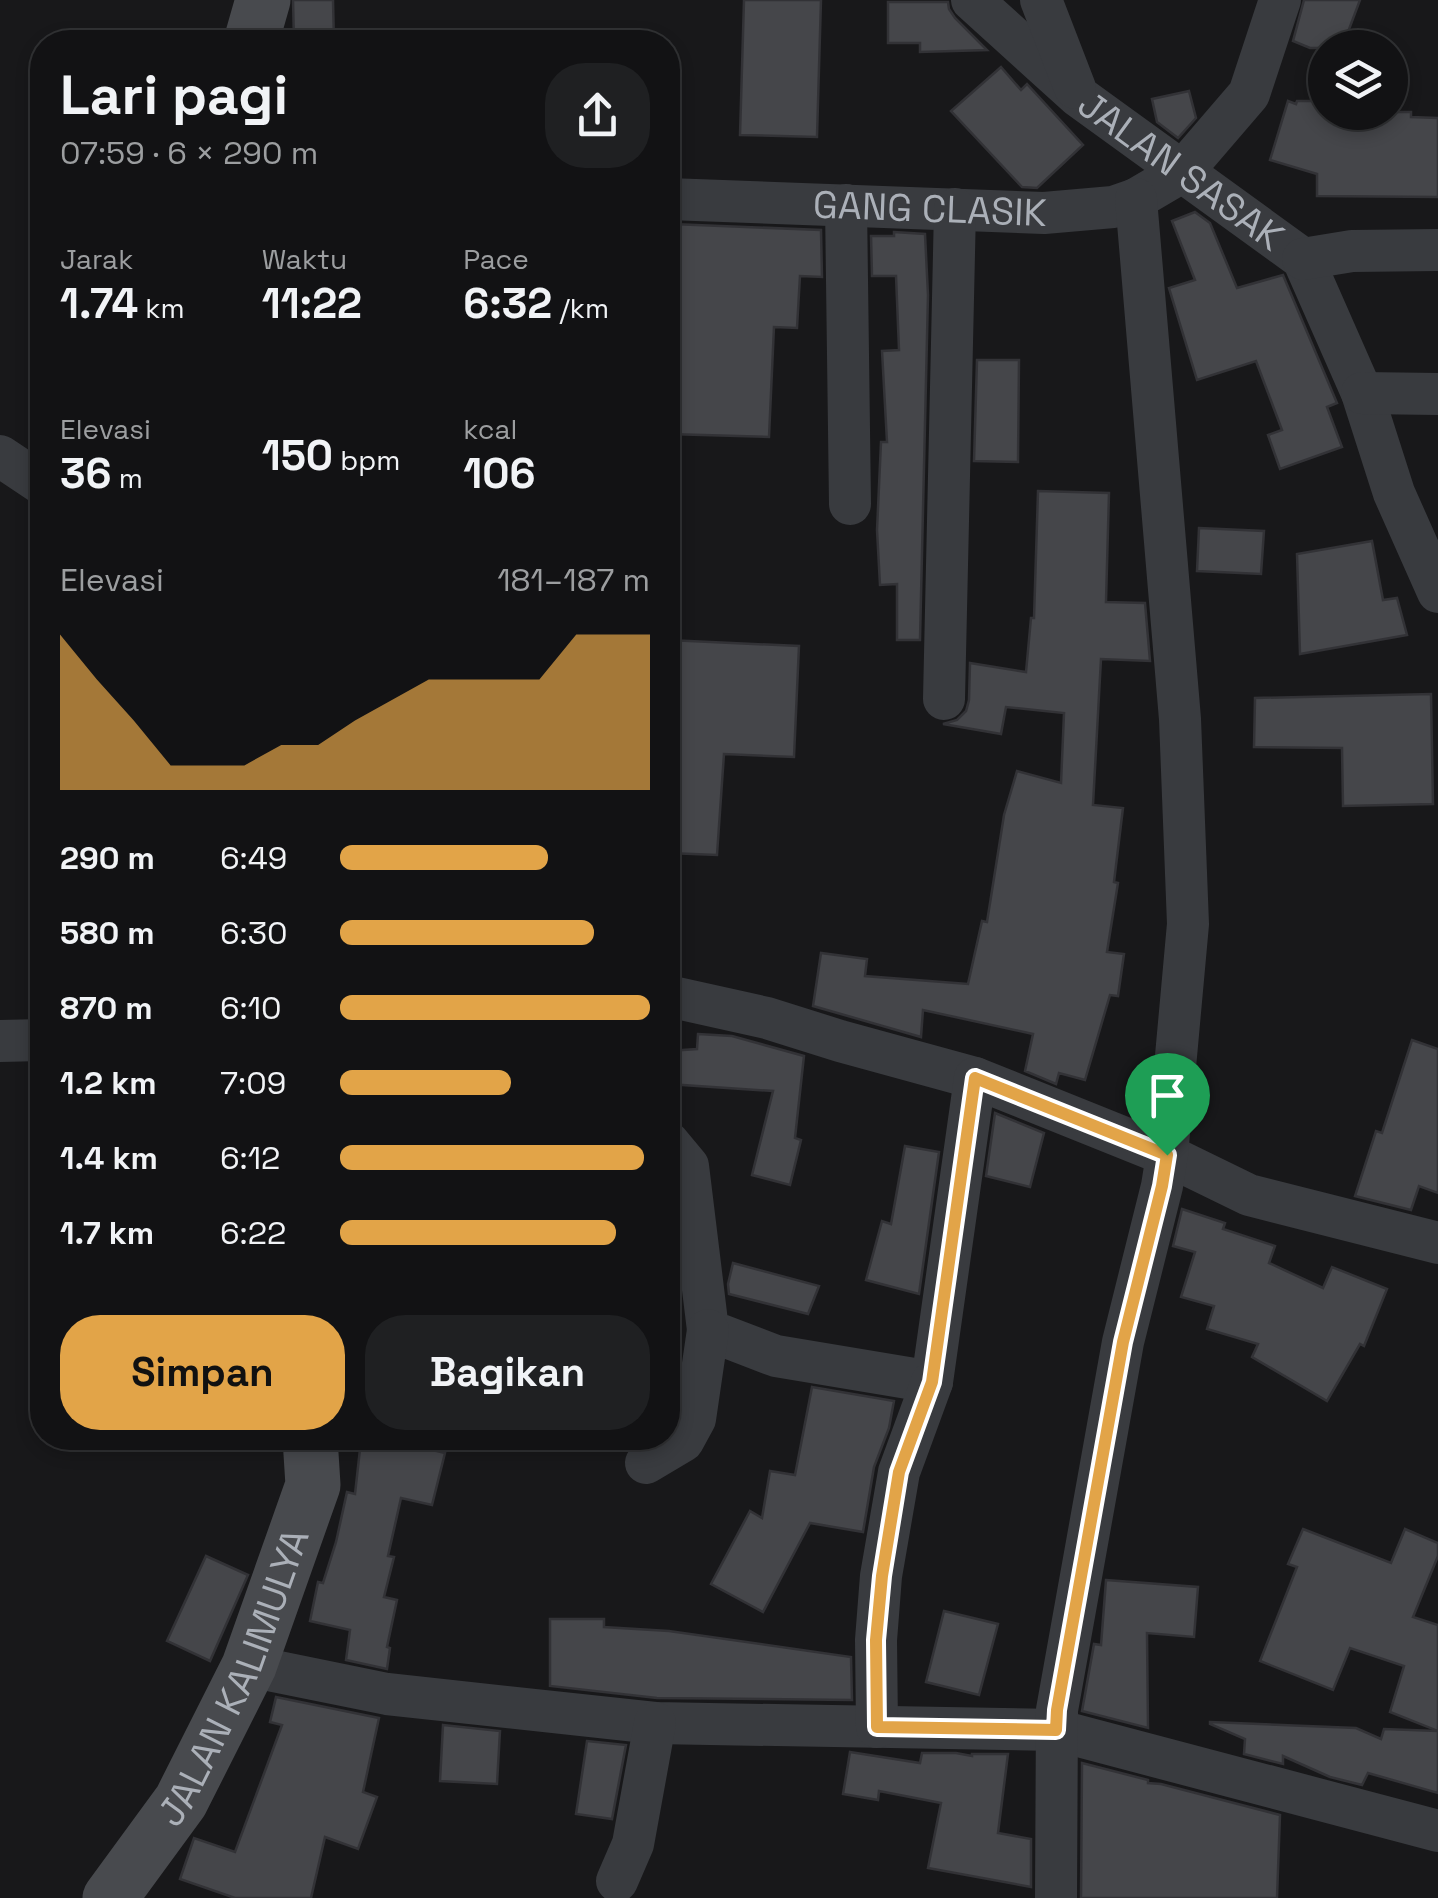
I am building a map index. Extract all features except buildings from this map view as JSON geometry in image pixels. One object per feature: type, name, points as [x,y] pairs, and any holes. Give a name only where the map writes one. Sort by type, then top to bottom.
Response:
[{"type":"street","points":[[254,30],[263,0]]},
{"type":"street","name":"JALAN SASAK","points":[[972,0],[1078,96],[1303,259],[1362,393],[1394,493],[1438,592]]},
{"type":"street","points":[[1041,0],[1078,96]]},
{"type":"street","name":"GANG CLASIK","points":[[680,199],[1044,213],[1113,207],[1136,199],[1182,172],[1249,94],[1280,0]]},
{"type":"street","points":[[1056,1898],[1057,1710],[1123,1342],[1162,1186],[1188,924],[1178,700],[1136,199]]},
{"type":"street","points":[[846,205],[850,504]]},
{"type":"street","points":[[944,699],[956,208]]},
{"type":"street","points":[[1303,259],[1352,251],[1438,250]]},
{"type":"street","points":[[1362,393],[1438,394]]},
{"type":"street","points":[[0,456],[30,476]]},
{"type":"street","points":[[680,999],[767,1018],[975,1078],[1167,1155],[1249,1195],[1438,1243]]},
{"type":"street","points":[[0,1040],[30,1040]]},
{"type":"street","points":[[877,1727],[876,1640],[882,1576],[899,1472],[932,1382],[975,1078]]},
{"type":"street","points":[[680,1156],[688,1166],[708,1330],[694,1419],[680,1443]]},
{"type":"street","points":[[708,1330],[776,1356],[932,1382]]},
{"type":"street","name":"JALAN KALIMULYA","points":[[110,1898],[181,1800],[249,1666],[313,1485],[311,1450]]},
{"type":"street","points":[[646,1463],[668,1450]]},
{"type":"street","points":[[249,1666],[387,1694],[655,1723],[1056,1730],[1438,1830]]},
{"type":"street","points":[[617,1882],[633,1844],[655,1723]]},
{"type":"route","points":[[975,1078],[1167,1155],[1123,1342],[1056,1730],[877,1727],[876,1640],[882,1576],[899,1472],[932,1382],[975,1078]]}]
